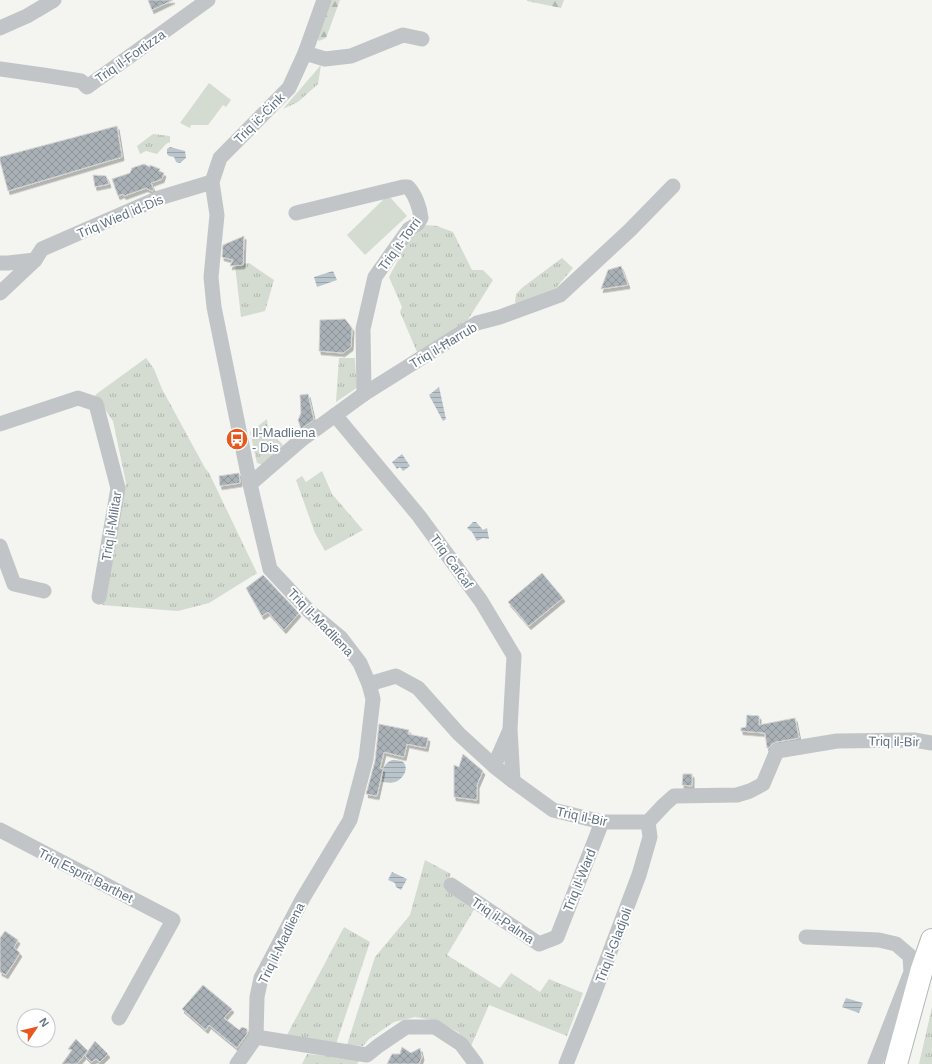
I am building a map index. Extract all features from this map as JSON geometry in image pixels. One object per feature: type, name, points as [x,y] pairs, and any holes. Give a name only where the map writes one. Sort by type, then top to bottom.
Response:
[{"type":"highway","points":[[896,1064],[922,969],[932,940]]},
{"type":"highway","points":[[910,1064],[932,967]]},
{"type":"street","points":[[0,28],[27,16],[54,0]]},
{"type":"street","name":"Triq il-Fortizza","points":[[0,69],[81,81],[87,87],[208,0]]},
{"type":"street","points":[[324,0],[305,53],[325,59],[351,56],[403,35],[422,39]]},
{"type":"street","name":"Triq iċ-Ċink","points":[[212,182],[220,158],[289,88],[305,53]]},
{"type":"street","name":"Triq Wied id-Dis","points":[[0,293],[35,260],[42,249],[159,198],[212,182]]},
{"type":"street","name":"Triq il-Madliena","points":[[212,182],[217,215],[210,277],[214,306],[250,484],[270,569],[310,612],[340,638],[360,663],[369,684],[373,699],[366,759],[350,820],[303,898],[262,978],[257,997],[256,1037]]},
{"type":"street","name":"Triq il-Ħarrub","points":[[250,484],[301,440],[364,394],[477,323],[500,317],[560,295],[630,230],[673,186]]},
{"type":"street","name":"Triq it-Torri","points":[[296,213],[408,187],[412,191],[421,213],[421,218],[417,224],[409,229],[375,277],[363,329],[364,394]]},
{"type":"street","points":[[0,263],[35,260]]},
{"type":"street","name":"Triq il-Militar","points":[[0,424],[78,398],[96,404],[118,488],[98,596]]},
{"type":"street","name":"Triq Ċafċaf","points":[[335,415],[419,516],[481,601],[514,656],[510,729],[513,781]]},
{"type":"street","points":[[0,546],[14,584],[44,590]]},
{"type":"street","name":"Triq il-Bir","points":[[369,684],[396,676],[418,688],[459,734],[513,781],[553,810],[602,822],[648,822],[674,796],[737,795],[750,791],[763,784],[778,751],[837,741],[914,740],[932,743]]},
{"type":"street","name":"Triq Ċafċaf","points":[[494,766],[510,729]]},
{"type":"street","name":"Triq il-Ward","points":[[557,937],[602,822]]},
{"type":"street","name":"Triq il-Gladjoli","points":[[566,1064],[639,875],[650,837],[648,822]]},
{"type":"street","name":"Triq Esprit Barthet","points":[[0,830],[173,920],[119,1018]]},
{"type":"street","name":"Triq il-Palma","points":[[451,885],[539,944],[557,937]]},
{"type":"street","points":[[806,938],[879,940],[896,944],[910,956],[911,972],[875,1064]]},
{"type":"street","points":[[237,1064],[256,1037],[365,1059],[378,1046],[406,1027],[435,1028],[461,1044],[476,1064]]},
{"type":"green space","points":[[328,0],[340,0],[326,38],[319,41],[315,35]]},
{"type":"green space","points":[[527,0],[564,0],[561,8]]},
{"type":"green space","points":[[321,65],[318,84],[298,102],[283,109]]},
{"type":"green space","points":[[209,83],[231,100],[226,107],[223,105],[208,125],[191,125],[190,128],[180,123]]},
{"type":"green space","points":[[153,134],[170,136],[170,142],[166,144],[157,154],[146,151],[140,154],[137,146]]},
{"type":"green space","points":[[388,195],[407,216],[365,255],[347,235]]},
{"type":"green space","points":[[425,225],[437,226],[453,232],[472,270],[483,270],[493,280],[464,326],[432,347],[417,352],[400,312],[402,307],[389,277],[411,236]]},
{"type":"green space","points":[[562,258],[573,268],[551,294],[518,304],[515,302],[516,294],[523,287]]},
{"type":"green space","points":[[249,263],[274,280],[265,311],[241,317],[235,265]]},
{"type":"green space","points":[[146,358],[154,369],[162,389],[209,473],[257,573],[209,603],[178,611],[102,605],[126,483],[113,421],[95,395]]},
{"type":"green space","points":[[339,358],[355,358],[358,387],[336,402]]},
{"type":"green space","points":[[267,419],[268,429],[283,445],[263,465],[257,463],[250,432]]},
{"type":"green space","points":[[322,471],[332,494],[363,530],[325,551],[315,533],[296,480],[302,476],[306,482]]},
{"type":"green space","points":[[425,860],[451,874],[444,889],[475,908],[447,955],[500,988],[511,973],[540,992],[549,979],[583,993],[567,1036],[489,1005],[471,1046],[458,1032],[437,1021],[415,1017],[394,1022],[369,1039],[363,1046],[347,1045],[375,957],[410,915]]},
{"type":"green space","points":[[344,927],[370,942],[335,1047],[287,1035]]},
{"type":"green space","points":[[932,1007],[932,1064],[919,1064]]},
{"type":"green space","points":[[307,1054],[360,1059],[357,1064],[302,1064]]},
{"type":"shaded area","points":[[170,147],[185,151],[186,158],[180,163],[176,162],[174,157],[167,154],[167,149]]},
{"type":"shaded area","points":[[333,271],[337,280],[317,287],[314,277]]},
{"type":"shaded area","points":[[439,387],[446,419],[443,421],[429,395]]},
{"type":"shaded area","points":[[402,454],[410,466],[403,471],[400,467],[397,469],[392,462]]},
{"type":"shaded area","points":[[473,522],[476,522],[483,530],[487,528],[489,539],[483,538],[477,541],[472,532],[467,528]]},
{"type":"shaded area","points":[[392,760],[403,762],[406,769],[405,772],[398,781],[382,782],[384,767]]},
{"type":"shaded area","points":[[392,872],[407,879],[401,890],[396,887],[395,883],[388,880]]},
{"type":"shaded area","points":[[846,998],[863,1003],[859,1013],[842,1007]]},
{"type":"building","points":[[148,0],[173,0],[152,10]]},
{"type":"building","points":[[117,126],[122,157],[8,191],[0,157]]},
{"type":"building","points":[[144,164],[160,169],[159,171],[164,173],[162,179],[151,183],[154,190],[152,191],[146,188],[124,196],[123,194],[118,196],[112,179],[130,173],[132,168]]},
{"type":"building","points":[[93,175],[106,176],[109,184],[95,187]]},
{"type":"building","points":[[244,236],[243,265],[230,266],[233,260],[222,257],[223,245]]},
{"type":"building","points":[[621,266],[628,285],[601,289],[608,270]]},
{"type":"building","points":[[345,319],[352,328],[351,347],[343,353],[319,351],[320,320]]},
{"type":"building","points":[[308,394],[314,420],[301,429],[298,420],[301,413],[300,395]]},
{"type":"building","points":[[239,473],[240,483],[220,486],[219,476]]},
{"type":"building","points":[[542,573],[563,598],[529,626],[508,602]]},
{"type":"building","points":[[263,575],[299,613],[284,630],[268,612],[262,616],[246,588]]},
{"type":"building","points":[[747,715],[759,716],[759,725],[795,718],[799,738],[776,742],[767,748],[765,733],[741,731],[741,728],[746,727]]},
{"type":"building","points":[[379,724],[409,730],[408,734],[428,738],[426,748],[407,744],[404,757],[384,752],[380,768],[383,769],[377,796],[366,794],[375,761]]},
{"type":"building","points":[[463,754],[483,771],[477,785],[477,800],[454,797],[454,765],[459,767]]},
{"type":"building","points":[[683,774],[692,774],[692,786],[682,785]]},
{"type":"building","points":[[5,931],[18,940],[14,947],[20,953],[6,975],[0,972],[0,938]]},
{"type":"building","points":[[203,985],[232,1009],[224,1018],[239,1030],[242,1027],[247,1029],[247,1034],[237,1048],[209,1025],[206,1030],[182,1009]]},
{"type":"building","points":[[76,1039],[88,1051],[77,1064],[62,1064],[72,1050],[68,1049]]},
{"type":"building","points":[[95,1041],[108,1054],[100,1062],[96,1059],[91,1062],[85,1056]]},
{"type":"building","points":[[402,1047],[411,1053],[420,1048],[422,1057],[419,1064],[387,1064],[392,1054],[400,1054]]},
{"type":"place","name":"Il-Madliena - Dis","points":[[237,439]]}]
